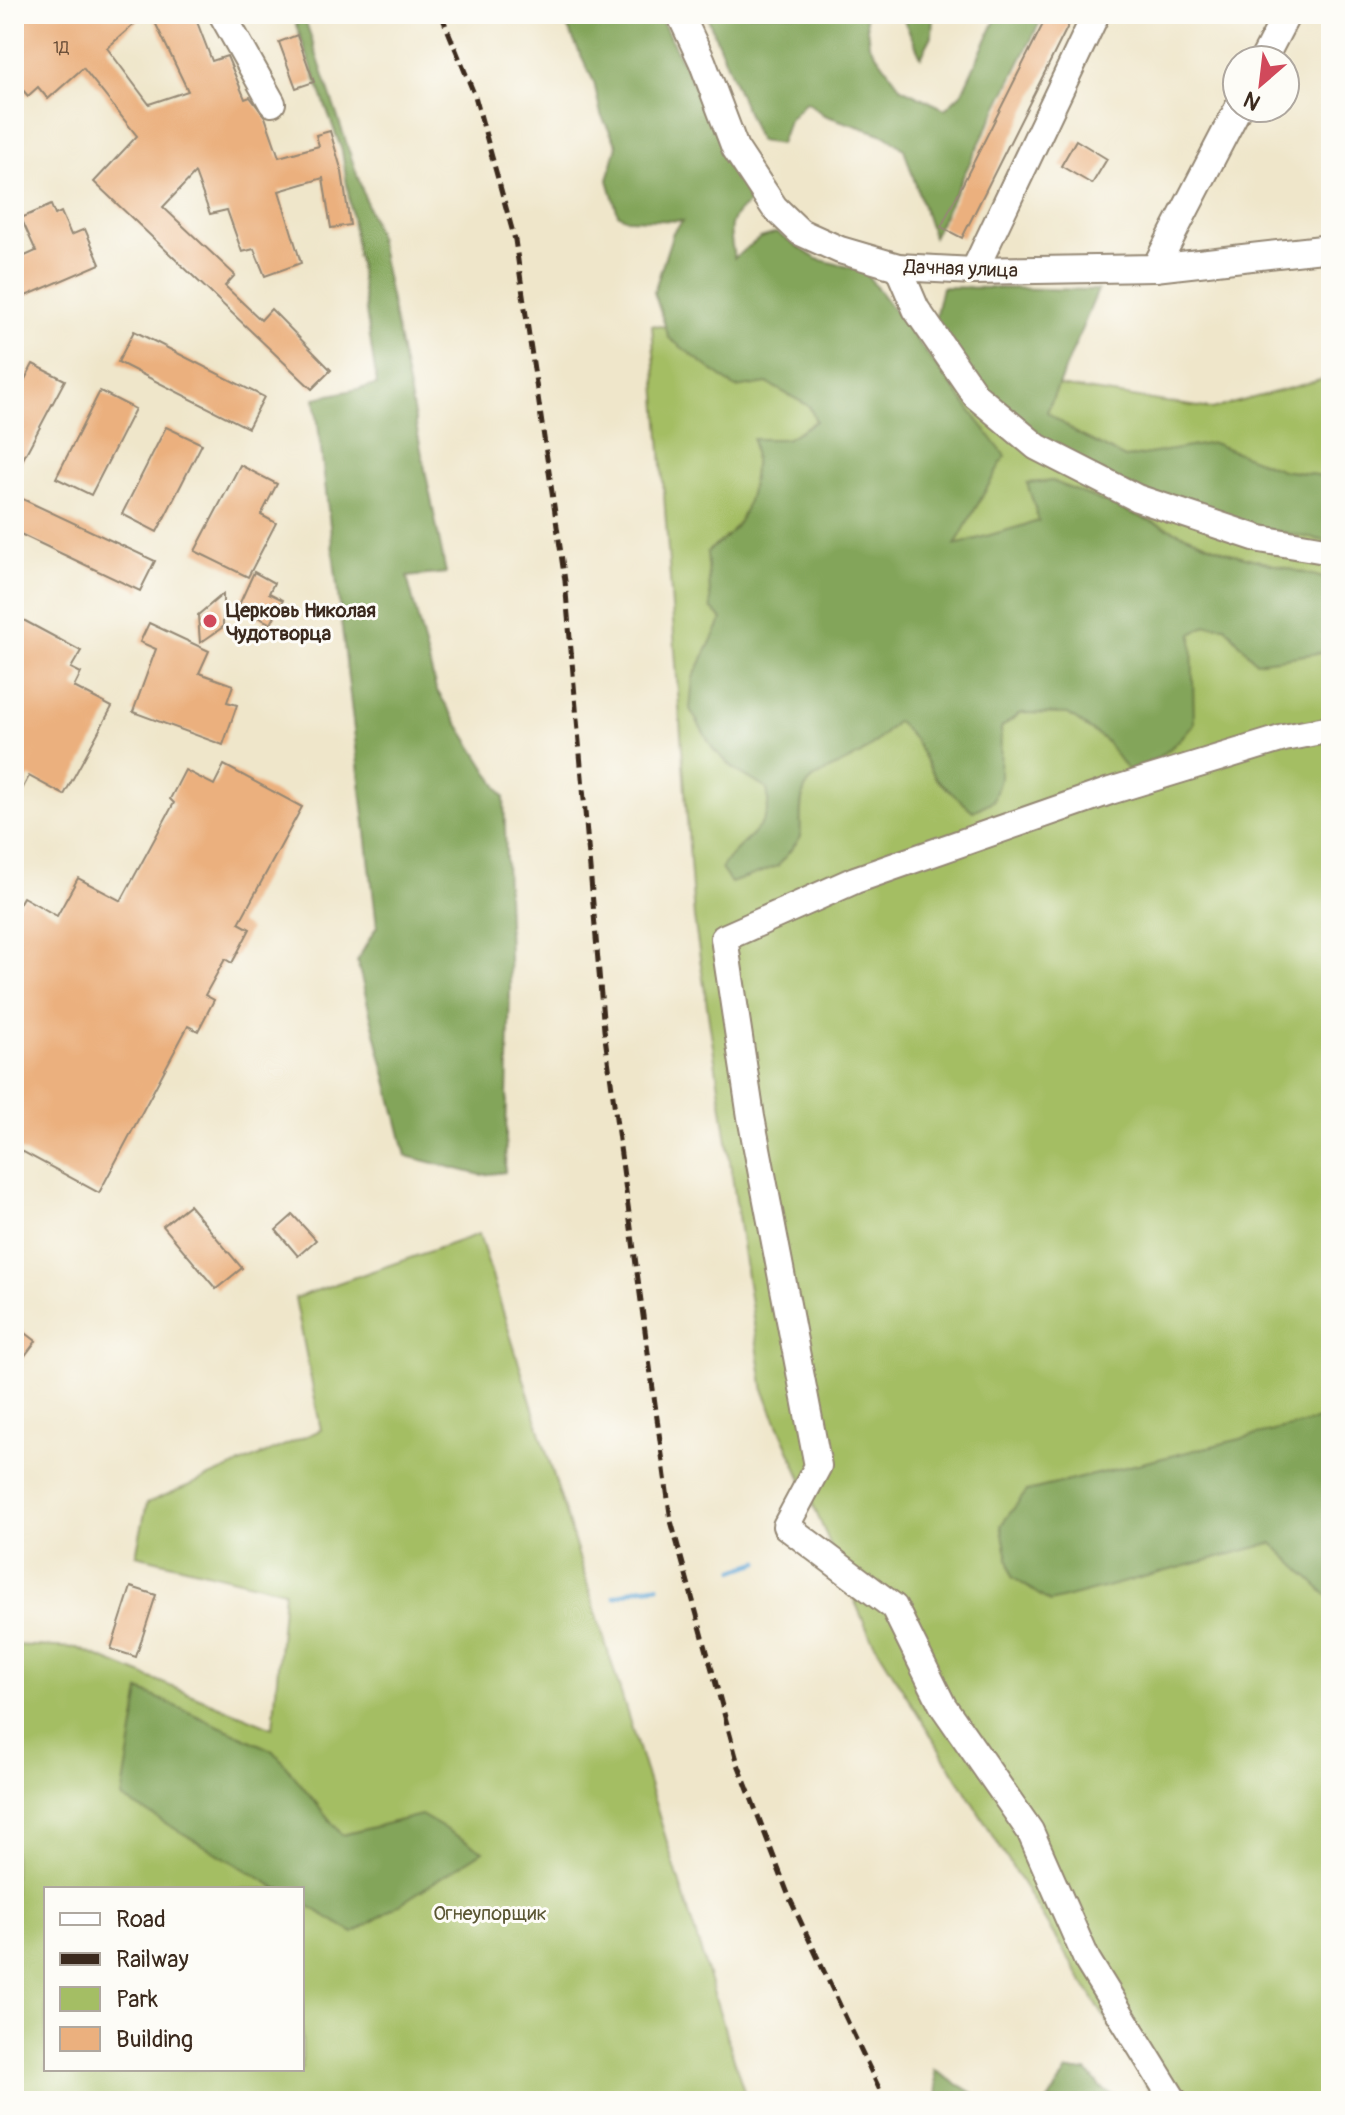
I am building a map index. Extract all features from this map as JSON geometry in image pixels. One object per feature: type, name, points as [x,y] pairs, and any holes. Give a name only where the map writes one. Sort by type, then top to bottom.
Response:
[{"type":"street","points":[[222,14],[272,103]]},
{"type":"street","name":"Дачная улица","points":[[680,14],[702,61],[735,148],[774,207],[800,232],[840,250],[898,267],[974,271],[1155,268],[1331,248]]},
{"type":"street","points":[[974,271],[1096,14]]},
{"type":"street","points":[[1271,44],[1287,14]]},
{"type":"street","points":[[1155,268],[1230,124]]},
{"type":"street","points":[[898,267],[916,309],[976,396],[1037,447],[1137,498],[1260,539],[1331,551]]},
{"type":"street","points":[[1174,2101],[1087,1960],[1030,1831],[943,1706],[894,1607],[786,1526],[818,1466],[751,1117],[724,938],[855,880],[1110,791],[1284,738],[1331,729]]},
{"type":"green space","points":[[292,14],[303,14],[378,237],[446,573],[407,577],[436,689],[504,797],[510,988],[505,1172],[481,1175],[406,1156],[357,961],[377,926],[315,398],[377,385],[342,151]]},
{"type":"green space","points":[[561,14],[655,14],[664,25],[751,202],[736,214],[731,226],[734,258],[760,238],[777,233],[817,259],[864,271],[1005,456],[955,545],[1039,521],[1027,483],[1052,481],[1230,553],[1331,580],[1331,656],[1319,653],[1256,662],[1225,626],[1207,625],[1192,634],[1194,724],[1164,753],[1127,770],[1105,740],[1068,714],[1020,713],[1001,728],[1000,779],[993,801],[973,811],[936,779],[914,739],[897,721],[864,752],[810,782],[802,800],[801,837],[778,866],[731,883],[721,869],[761,825],[768,803],[767,789],[737,771],[714,750],[690,709],[693,678],[722,619],[711,608],[707,552],[730,534],[744,511],[753,474],[753,439],[786,439],[816,421],[809,406],[767,383],[736,388],[669,338],[654,292],[673,232],[683,221],[627,219],[618,214],[608,180],[617,145],[601,115],[594,82]]},
{"type":"green space","points":[[706,14],[865,14],[869,44],[901,88],[945,109],[962,93],[998,14],[1044,14],[933,237],[904,149],[887,136],[824,115],[806,101],[788,121],[780,144],[759,141]]},
{"type":"green space","points":[[901,14],[933,14],[932,36],[921,57]]},
{"type":"green space","points":[[942,287],[1098,290],[1047,412],[1078,434],[1125,458],[1213,443],[1282,470],[1331,477],[1331,542],[1260,528],[1138,490],[1030,436],[973,381],[935,318]]},
{"type":"green space","points":[[652,325],[1212,409],[1331,377],[1331,2101],[1156,2101],[870,1636],[764,1392],[694,918]]},
{"type":"green space","name":"Огнеупорщик","points":[[479,1234],[747,2101],[14,2101],[14,1645],[77,1648],[273,1728],[284,1591],[136,1555],[147,1503],[321,1430],[295,1298]]},
{"type":"green space","points":[[1331,1417],[1331,1599],[1272,1543],[1050,1602],[1012,1577],[1001,1525],[1027,1491]]},
{"type":"green space","points":[[140,1690],[274,1751],[342,1835],[421,1815],[483,1851],[354,1933],[304,1903],[304,1887],[276,1887],[122,1798]]},
{"type":"green space","points":[[934,2070],[986,2101],[943,2101],[937,2092]]},
{"type":"green space","points":[[1067,2071],[1087,2071],[1100,2087],[1125,2101],[1048,2101]]},
{"type":"building","points":[[14,14],[146,14],[107,48],[149,104],[188,91],[151,14],[194,14],[212,61],[227,56],[245,99],[250,97],[265,117],[279,157],[319,146],[316,135],[330,131],[342,172],[350,225],[331,228],[323,178],[279,191],[301,263],[265,276],[254,249],[242,252],[227,210],[210,214],[195,173],[163,207],[235,275],[225,286],[261,320],[271,309],[331,370],[312,389],[94,182],[137,136],[83,68],[48,99],[38,87],[28,96],[14,80]]},
{"type":"building","points":[[1048,14],[1074,14],[962,238],[941,227]]},
{"type":"building","points":[[297,35],[314,82],[296,88],[279,42]]},
{"type":"building","points":[[1076,140],[1107,159],[1092,184],[1061,166]]},
{"type":"building","points":[[51,205],[55,215],[61,212],[71,235],[85,229],[100,264],[14,301],[14,261],[36,251],[21,218]]},
{"type":"building","points":[[134,331],[264,397],[248,428],[118,362]]},
{"type":"building","points":[[33,364],[65,380],[14,476],[14,400]]},
{"type":"building","points":[[100,391],[135,409],[91,495],[56,478]]},
{"type":"building","points":[[166,427],[202,444],[157,532],[122,514]]},
{"type":"building","points":[[240,465],[277,484],[261,515],[276,523],[248,577],[195,551]]},
{"type":"building","points":[[14,495],[155,561],[140,591],[14,531]]},
{"type":"building","points":[[254,572],[274,583],[269,593],[283,600],[271,624],[238,607]]},
{"type":"building","name":"Церковь Николая Чудотворца","points":[[223,594],[223,627],[200,643],[198,615]]},
{"type":"building","points":[[14,615],[81,651],[71,668],[81,673],[74,687],[112,707],[64,795],[29,776],[14,805]]},
{"type":"building","points":[[149,623],[209,651],[199,673],[233,685],[227,702],[237,705],[223,745],[133,712],[156,649],[140,642]]},
{"type":"building","points":[[224,765],[302,807],[239,923],[250,929],[232,963],[225,959],[205,995],[214,1000],[198,1031],[188,1026],[99,1193],[14,1147],[14,913],[23,897],[57,916],[78,878],[121,901],[174,803],[170,799],[185,770],[214,785]]},
{"type":"building","points":[[189,1205],[242,1268],[216,1289],[163,1226]]},
{"type":"building","points":[[293,1215],[316,1240],[298,1256],[276,1230]]},
{"type":"building","points":[[14,1324],[36,1341],[14,1370]]},
{"type":"building","points":[[131,1587],[156,1595],[136,1657],[111,1649]]},
{"type":"waterway","points":[[735,1570],[759,1562]]},
{"type":"waterway","points":[[615,1597],[639,1588],[658,1586]]},
{"type":"railway","points":[[441,14],[475,96],[515,240],[565,581],[604,1030],[671,1521],[738,1764],[790,1899],[885,2101]]},
{"type":"place","name":"Церковь Николая Чудотворца","points":[[210,621]]}]
